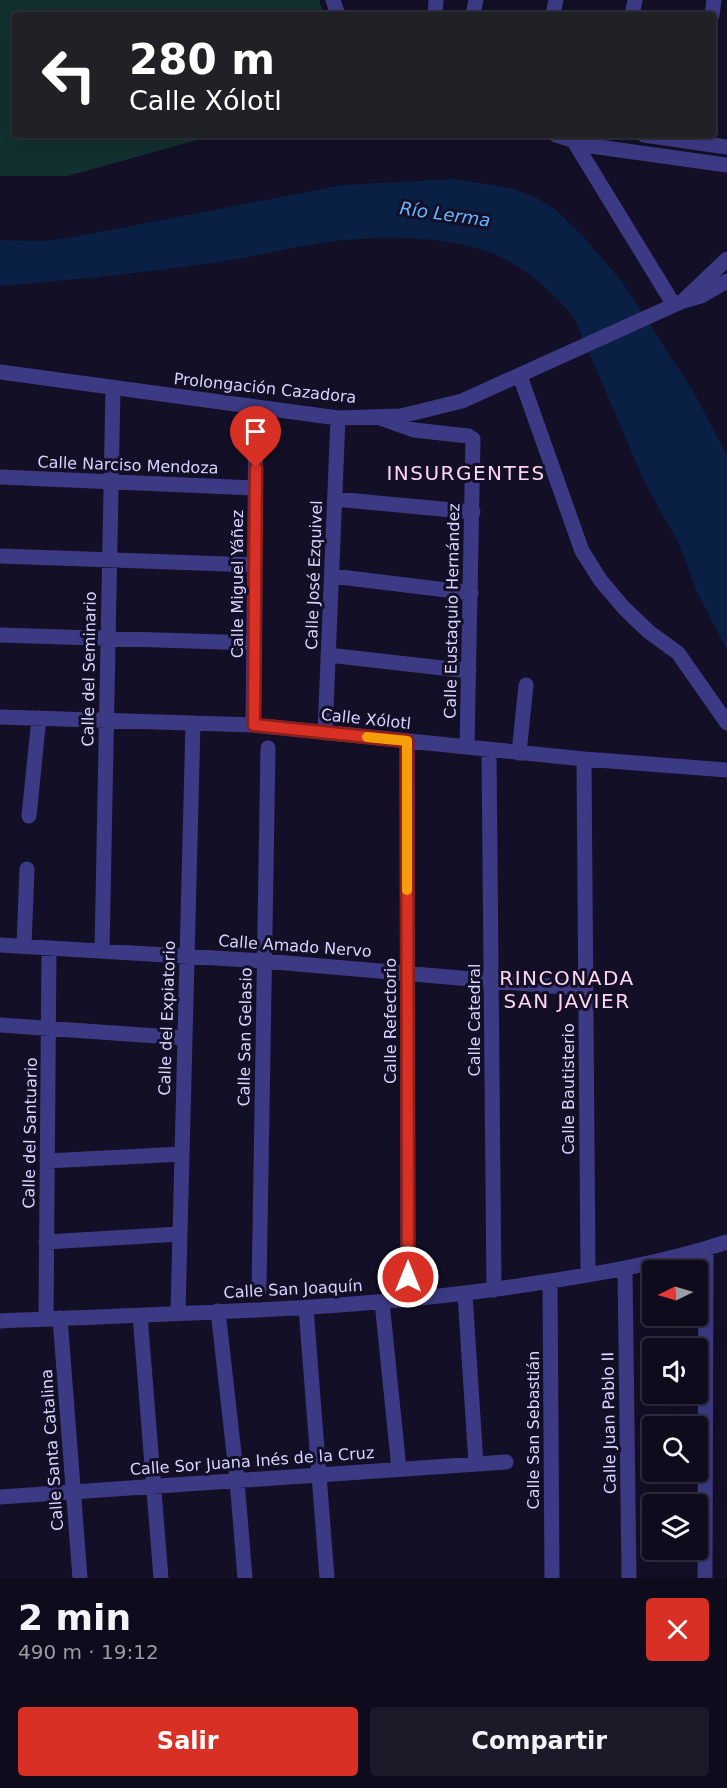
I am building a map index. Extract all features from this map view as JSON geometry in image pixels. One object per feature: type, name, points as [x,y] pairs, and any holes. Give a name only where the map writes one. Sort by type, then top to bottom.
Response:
[{"type":"street","points":[[571,138],[591,146],[727,165]]},
{"type":"street","points":[[571,138],[675,304]]},
{"type":"street","points":[[665,138],[727,147]]},
{"type":"street","points":[[675,304],[727,259]]},
{"type":"street","points":[[675,304],[701,296],[727,281]]},
{"type":"street","name":"Prolongación Cazadora","points":[[0,372],[338,418],[401,416],[462,401],[675,304]]},
{"type":"street","points":[[520,376],[582,551],[624,608],[649,632],[678,653],[727,723]]},
{"type":"street","name":"Calle del Seminario","points":[[102,951],[113,388]]},
{"type":"street","name":"Calle Miguel Yáñez","points":[[254,725],[256,407]]},
{"type":"street","name":"Calle Eustaquio Hernández","points":[[378,417],[414,430],[468,436],[473,439],[467,747]]},
{"type":"street","name":"Calle José Ezquivel","points":[[325,733],[338,418]]},
{"type":"street","name":"Calle Narciso Mendoza","points":[[0,477],[255,489]]},
{"type":"street","points":[[335,499],[473,512]]},
{"type":"street","points":[[0,556],[255,565]]},
{"type":"street","points":[[332,576],[471,593]]},
{"type":"street","points":[[0,635],[254,643]]},
{"type":"street","points":[[328,655],[469,671]]},
{"type":"street","points":[[519,753],[526,685]]},
{"type":"street","name":"Calle Xólotl","points":[[0,717],[254,725],[519,753],[727,770]]},
{"type":"street","points":[[29,816],[39,718]]},
{"type":"street","name":"Calle del Expiatorio","points":[[178,1313],[193,723]]},
{"type":"street","name":"Calle Refectorio","points":[[407,741],[408,1300]]},
{"type":"street","name":"Calle San Gelasio","points":[[259,1290],[268,748]]},
{"type":"street","name":"Calle Catedral","points":[[489,750],[494,1290]]},
{"type":"street","name":"Calle Bautisterio","points":[[584,759],[588,1275]]},
{"type":"street","points":[[24,946],[27,869]]},
{"type":"street","name":"Calle Amado Nervo","points":[[0,945],[264,961],[586,989]]},
{"type":"street","name":"Calle del Santuario","points":[[49,948],[46,1242],[53,1319]]},
{"type":"street","points":[[0,1025],[185,1038]]},
{"type":"street","points":[[47,1161],[182,1155]]},
{"type":"street","points":[[46,1242],[180,1234]]},
{"type":"street","name":"Calle San Joaquín","points":[[0,1321],[306,1308],[465,1294],[625,1268],[727,1242]]},
{"type":"street","points":[[705,1578],[706,1249]]},
{"type":"street","name":"Calle Juan Pablo II","points":[[625,1268],[629,1578]]},
{"type":"street","name":"Calle San Sebastián","points":[[550,1281],[552,1578]]},
{"type":"street","points":[[465,1294],[476,1464]]},
{"type":"street","points":[[382,1302],[399,1469]]},
{"type":"street","points":[[306,1308],[327,1578]]},
{"type":"street","points":[[218,1311],[237,1480],[245,1578]]},
{"type":"street","points":[[140,1315],[161,1578]]},
{"type":"street","name":"Calle Santa Catalina","points":[[53,1319],[73,1492],[80,1578]]},
{"type":"street","name":"Calle Sor Juana Inés de la Cruz","points":[[0,1497],[506,1462]]},
{"type":"green space","points":[[0,0],[319,0],[323,12],[12,12],[12,138],[204,138],[68,176],[0,176]]},
{"type":"water","name":"Río Lerma","points":[[455,179],[514,189],[537,198],[556,210],[585,238],[623,283],[693,391],[727,455],[727,650],[696,590],[680,546],[644,481],[575,320],[538,281],[503,258],[473,247],[432,240],[389,238],[347,240],[170,269],[0,286],[0,240],[46,241],[74,237],[343,185]]},
{"type":"slow traffic","points":[[367,737],[407,741],[407,890]]},
{"type":"district","name":"INSURGENTES","points":[[466,473]]},
{"type":"district","name":"RINCONADA SAN JAVIER","points":[[567,990]]},
{"type":"route","points":[[256,468],[254,725],[407,741],[408,1277]]}]
